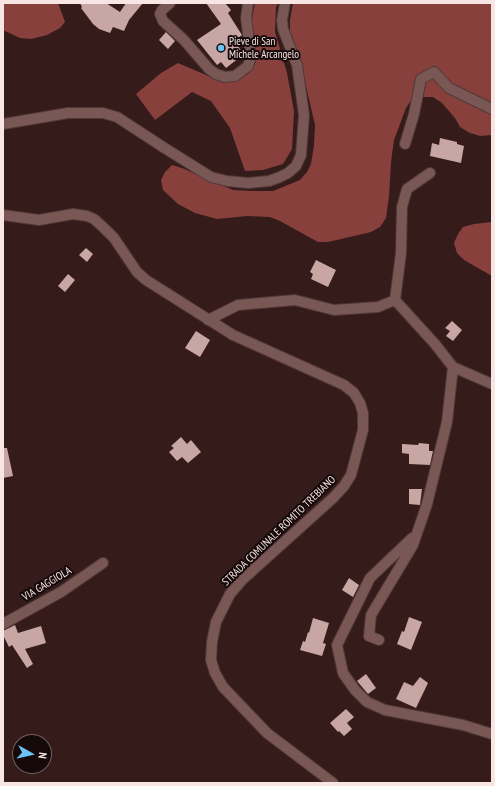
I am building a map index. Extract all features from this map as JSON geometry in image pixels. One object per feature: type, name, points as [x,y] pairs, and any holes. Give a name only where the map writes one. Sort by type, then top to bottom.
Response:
[{"type":"street","points":[[170,3],[162,10],[160,14],[163,21],[184,40],[209,69],[216,74],[225,77],[235,76],[248,66],[250,60],[246,18],[248,3]]},
{"type":"street","points":[[3,124],[68,113],[102,113],[117,117],[212,177],[227,181],[248,183],[269,181],[280,177],[288,173],[296,166],[301,155],[304,115],[297,65],[283,29],[282,20],[285,3]]},
{"type":"street","points":[[405,144],[414,114],[421,79],[434,72],[449,88],[492,109]]},
{"type":"street","points":[[395,300],[402,252],[402,207],[407,189],[430,173]]},
{"type":"street","name":"STRADA COMUNALE ROMITO TREBIANO","points":[[3,215],[39,220],[73,214],[87,216],[104,227],[114,238],[137,272],[146,280],[208,320],[246,342],[344,386],[354,393],[360,402],[363,413],[363,430],[351,476],[333,498],[242,580],[230,594],[216,622],[212,642],[213,666],[223,688],[267,733],[333,783]]},
{"type":"street","points":[[208,320],[238,305],[295,300],[334,310],[378,307],[395,300]]},
{"type":"street","points":[[395,300],[435,344],[453,368],[492,384]]},
{"type":"street","points":[[379,640],[369,636],[371,615],[412,545],[427,504],[447,422],[453,368]]},
{"type":"street","points":[[416,534],[370,578],[337,645],[343,673],[355,690],[367,702],[385,710],[463,725],[492,734]]},
{"type":"street","name":"VIA GAGGIOLA","points":[[3,624],[61,592],[103,563]]},
{"type":"shaded area","points":[[3,3],[58,3],[65,22],[60,28],[47,35],[31,39],[20,38],[3,30]]},
{"type":"shaded area","points":[[255,3],[278,3],[276,7],[275,32],[287,73],[294,111],[292,149],[283,164],[263,170],[245,171],[230,128],[211,101],[192,92],[155,120],[136,94],[161,73],[178,63],[220,81],[231,81],[249,73],[253,65],[255,50],[251,23]]},
{"type":"shaded area","points":[[293,3],[492,3],[492,135],[480,136],[470,133],[460,127],[455,118],[442,103],[433,97],[412,99],[406,108],[394,140],[386,218],[380,227],[371,232],[328,242],[318,242],[270,217],[247,216],[217,219],[195,213],[178,204],[163,190],[161,180],[165,172],[172,165],[233,190],[273,191],[300,180],[307,172],[311,164],[315,125],[300,61],[290,32],[290,20]]},
{"type":"shaded area","points":[[492,222],[492,276],[464,260],[457,253],[454,243],[463,227]]},
{"type":"building","points":[[80,3],[106,3],[120,12],[126,3],[143,3],[129,20],[124,31],[113,27],[110,33],[99,29],[93,24],[81,8]]},
{"type":"building","name":"Pieve di San Michele Arcangelo","points":[[206,3],[225,3],[231,10],[228,13],[242,35],[235,41],[243,54],[226,68],[221,62],[217,65],[197,40],[221,24]]},
{"type":"building","points":[[166,32],[175,41],[168,49],[159,40]]},
{"type":"building","points":[[440,138],[457,142],[457,144],[464,146],[461,163],[430,156],[432,143],[439,145]]},
{"type":"building","points":[[86,248],[93,254],[87,262],[79,255]]},
{"type":"building","points":[[316,260],[336,270],[328,287],[311,279],[313,274],[310,272]]},
{"type":"building","points":[[68,274],[75,280],[65,292],[58,286]]},
{"type":"building","points":[[452,321],[462,330],[453,341],[446,336],[450,331],[445,328]]},
{"type":"building","points":[[196,331],[210,340],[200,357],[185,348]]},
{"type":"building","points":[[181,437],[187,444],[191,440],[201,452],[188,463],[182,457],[177,461],[169,452],[174,448],[171,446]]},
{"type":"building","points":[[419,443],[429,444],[429,451],[433,451],[430,465],[409,464],[409,454],[402,453],[402,444],[418,445]]},
{"type":"building","points":[[3,448],[7,448],[13,476],[3,478]]},
{"type":"building","points":[[409,489],[422,489],[420,505],[409,504]]},
{"type":"building","points":[[349,578],[359,585],[353,597],[342,590]]},
{"type":"building","points":[[409,617],[422,622],[411,650],[397,644],[402,631],[404,632]]},
{"type":"building","points":[[313,618],[329,623],[323,643],[326,644],[322,656],[300,650],[303,641],[305,642],[308,632],[309,633]]},
{"type":"building","points":[[15,625],[18,633],[41,626],[46,643],[25,649],[33,664],[27,668],[12,645],[9,647],[3,635],[3,631]]},
{"type":"building","points":[[366,674],[376,688],[368,694],[357,681]]},
{"type":"building","points":[[420,677],[428,683],[416,708],[396,699],[404,682],[413,686]]},
{"type":"building","points":[[346,709],[354,717],[347,723],[352,729],[344,736],[330,723]]},
{"type":"place","name":"Pieve di San Michele Arcangelo","points":[[221,48]]}]
